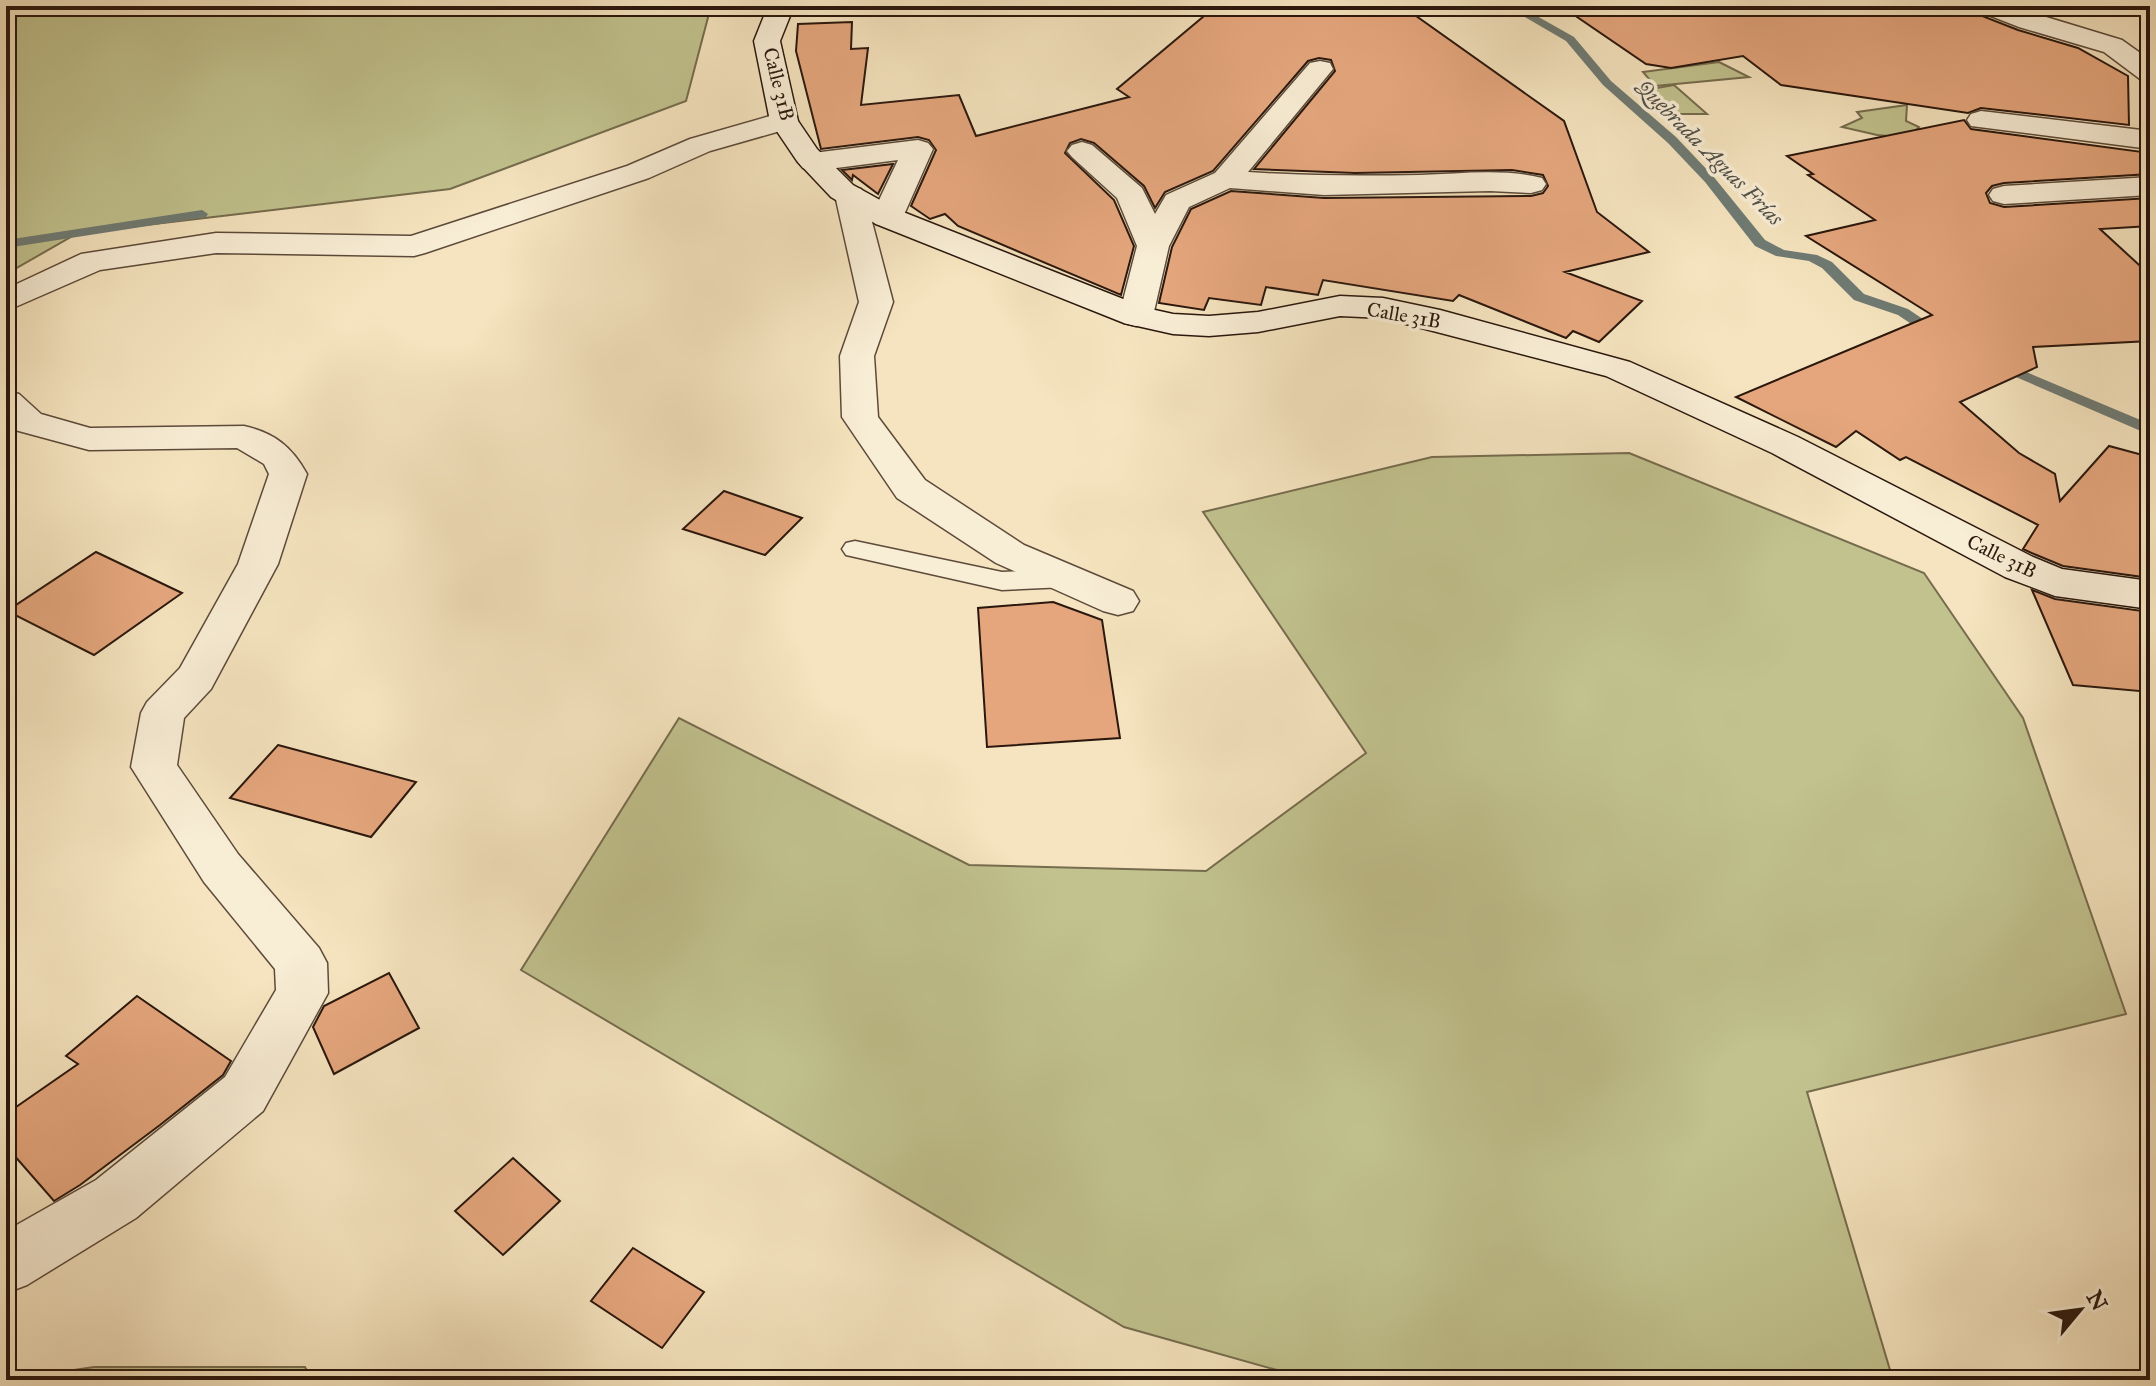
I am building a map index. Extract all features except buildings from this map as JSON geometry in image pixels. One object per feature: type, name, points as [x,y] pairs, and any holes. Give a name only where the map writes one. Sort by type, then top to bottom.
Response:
[{"type":"street","name":"Calle 31B","points":[[781,6],[767,41],[784,121],[813,162],[850,195],[887,217],[1136,316],[1173,324],[1209,326],[1258,322],[1340,306],[1383,308],[1428,317],[1618,369],[1785,445],[2019,567],[2055,582],[2150,595]]},
{"type":"street","points":[[1987,6],[2028,22],[2113,46]]},
{"type":"street","points":[[2088,10],[2113,46],[2150,73]]},
{"type":"street","points":[[1136,316],[1153,246],[1177,201],[1226,179],[1320,69]]},
{"type":"street","points":[[1981,120],[2150,140]]},
{"type":"street","points":[[6,301],[92,261],[186,246],[216,243],[414,246],[638,172],[700,145],[784,121]]},
{"type":"street","points":[[813,162],[918,149],[887,217]]},
{"type":"street","points":[[1082,151],[1131,194],[1153,246]]},
{"type":"street","points":[[1226,179],[1324,186],[1531,184]]},
{"type":"street","points":[[2004,195],[2150,186]]},
{"type":"street","points":[[850,195],[876,302],[857,356],[860,417],[911,489],[1010,554],[1118,601]]},
{"type":"street","points":[[6,402],[28,422],[89,439],[244,437],[279,457],[288,474],[258,564],[196,678],[163,713],[154,767],[221,868],[301,963],[302,993],[244,1094],[116,1199],[6,1264]]},
{"type":"lane","points":[[855,549],[1002,581],[1066,578]]},
{"type":"green space","points":[[6,6],[711,6],[686,101],[450,189],[78,233],[6,274]]},
{"type":"green space","points":[[1719,62],[1749,77],[1655,86],[1643,72]]},
{"type":"green space","points":[[1674,85],[1707,114],[1676,114],[1651,89]]},
{"type":"green space","points":[[1907,105],[1906,121],[1919,127],[1909,138],[1842,127],[1862,118],[1857,112]]},
{"type":"green space","points":[[1629,453],[1924,573],[2023,718],[2126,1014],[1807,1092],[1893,1380],[1312,1380],[1124,1327],[521,970],[679,718],[969,865],[1206,871],[1366,753],[1203,512],[1432,457]]},
{"type":"green space","points":[[94,1367],[305,1367],[312,1380],[6,1380]]},
{"type":"waterway","name":"Quebrada Aguas Frías","points":[[1511,6],[1570,39],[1607,83],[1672,140],[1709,179],[1760,243],[1781,253],[1812,258],[1827,265],[1859,297],[1903,312],[1937,335]]},
{"type":"waterway","points":[[6,244],[202,214]]},
{"type":"waterway","name":"Quebrada Aguas Frías","points":[[2000,365],[2150,430]]}]
